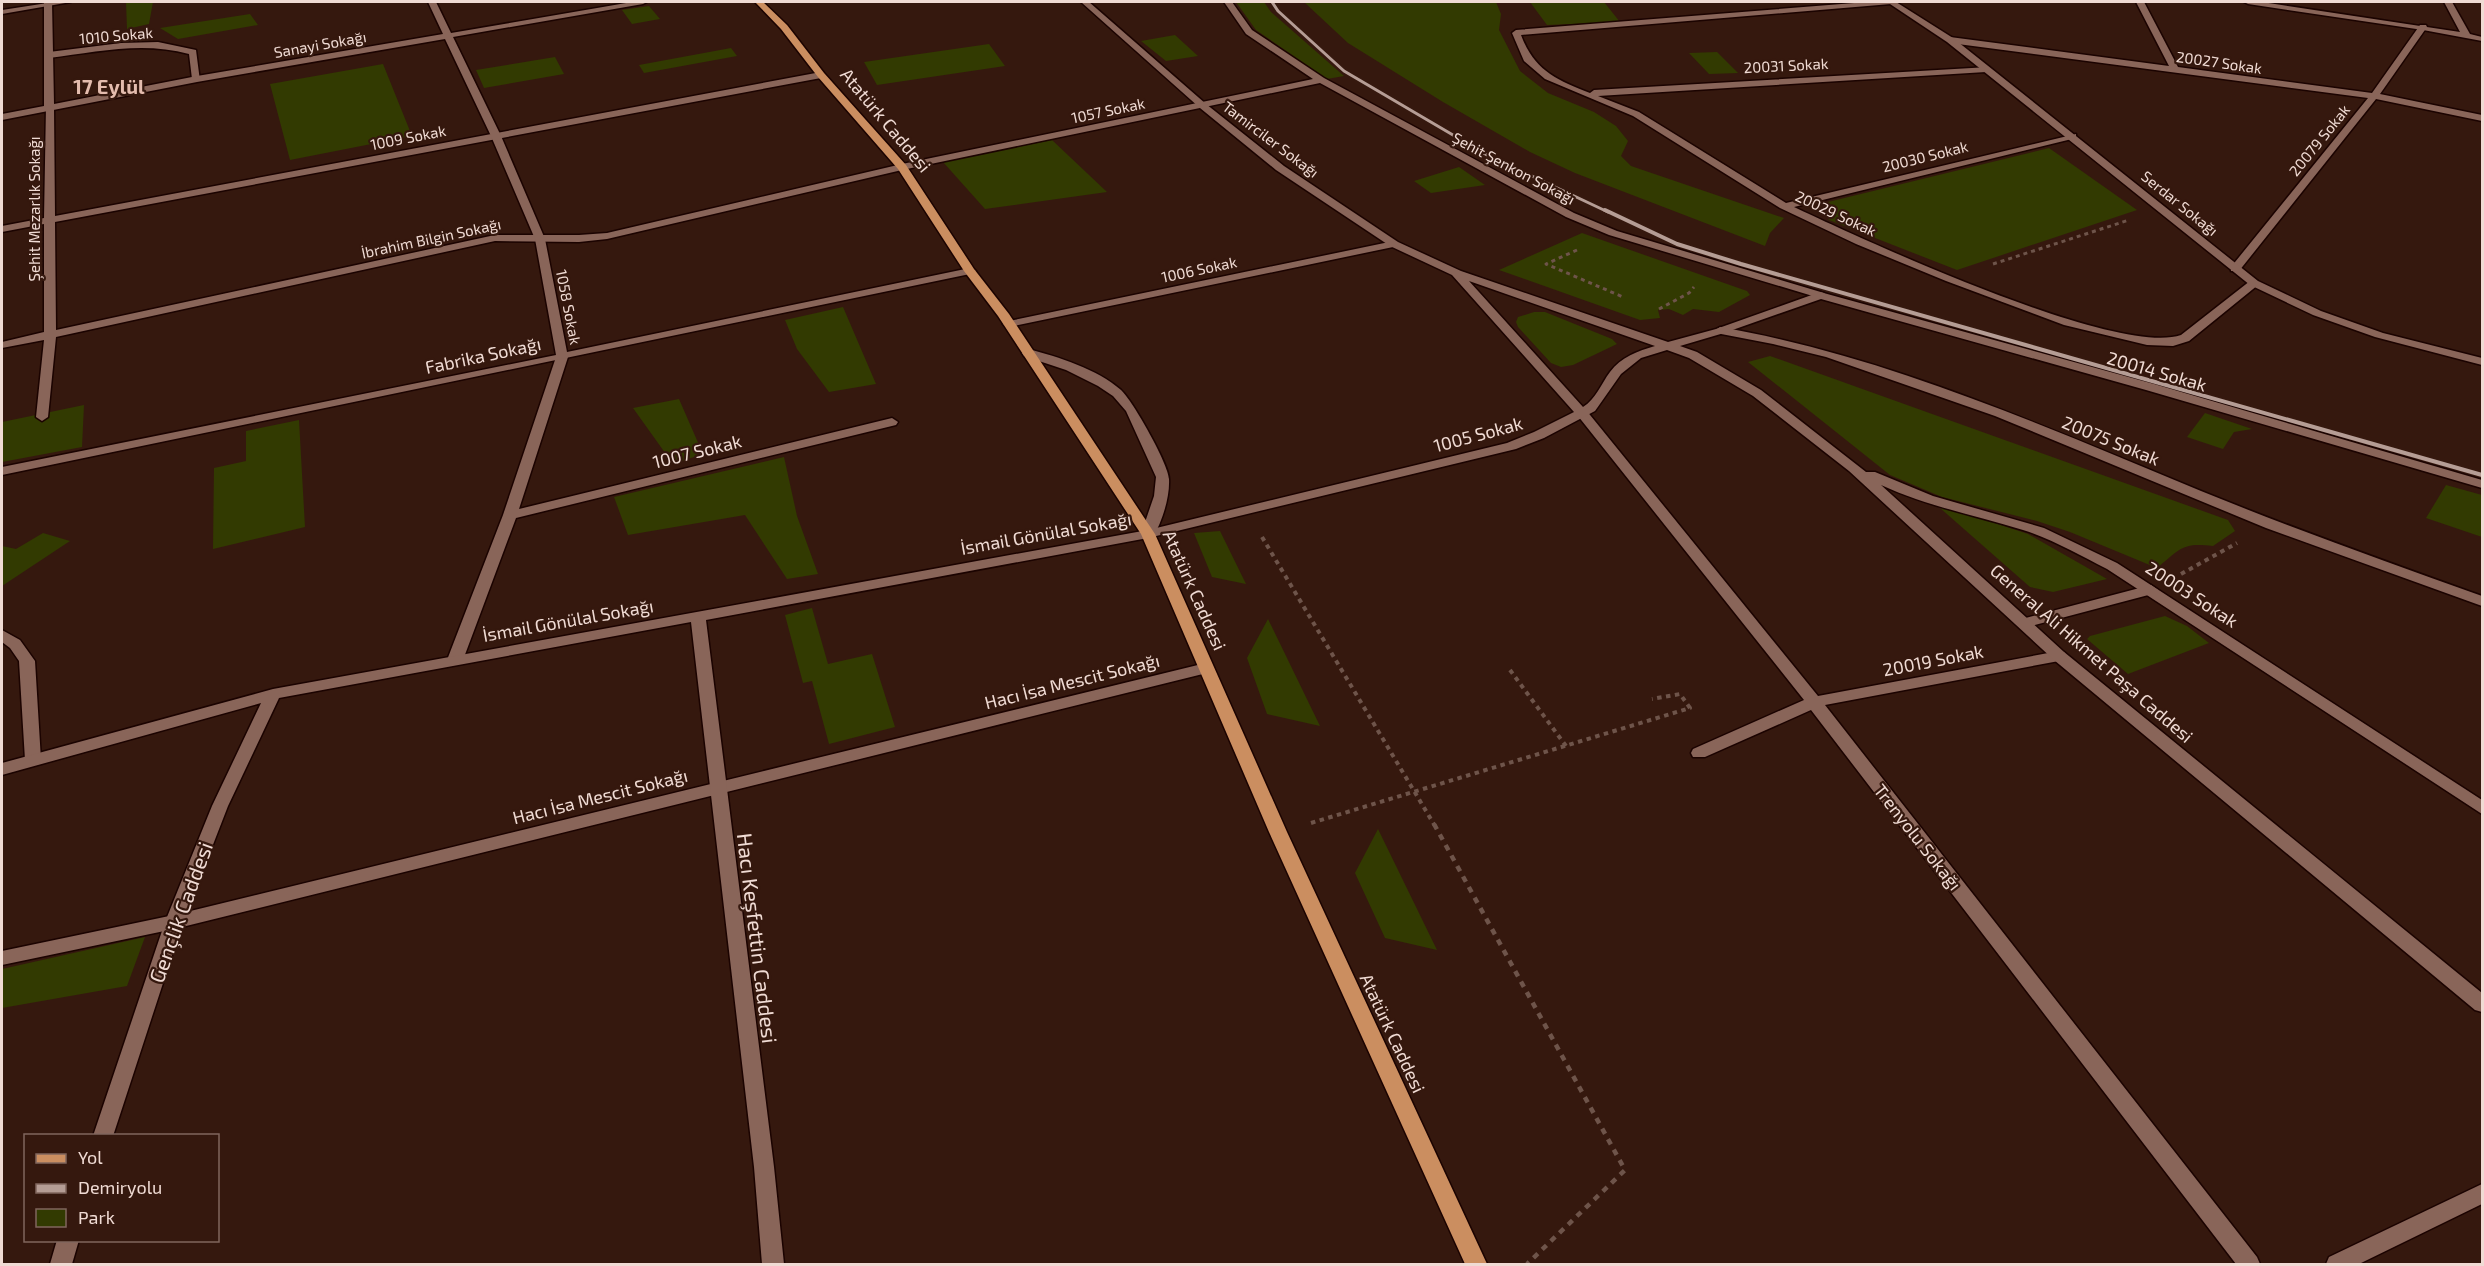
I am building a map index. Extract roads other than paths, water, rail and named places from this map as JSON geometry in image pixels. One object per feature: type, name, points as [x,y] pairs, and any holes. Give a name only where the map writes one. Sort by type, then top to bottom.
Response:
[{"type":"main road","name":"Atatürk Caddesi","points":[[759,2],[791,35],[821,75],[902,167],[1148,534],[1278,832],[1476,1264]]},
{"type":"street","points":[[2,12],[48,3],[67,2]]},
{"type":"street","name":"1058 Sokak","points":[[432,2],[496,136],[540,239],[562,357],[510,515],[455,660]]},
{"type":"street","name":"Sanayi Sokağı","points":[[2,117],[197,79],[643,2]]},
{"type":"street","name":"Tamirciler Sokağı","points":[[1085,2],[1203,106],[1280,168],[1394,244],[1457,273],[1668,345]]},
{"type":"street","name":"Şehit Şenkon Sokağı","points":[[1228,2],[1249,32],[1321,80],[1570,215],[1612,233],[1820,296]]},
{"type":"street","name":"20029 Sokak","points":[[1891,2],[1516,33],[1528,60],[1562,86],[1588,93],[1636,114],[1784,206],[1860,242],[1950,279],[2068,323],[2147,342],[2172,342],[2185,338],[2254,283]]},
{"type":"street","name":"Serdar Sokağı","points":[[1891,2],[1950,40],[2073,136],[2254,283],[2280,298],[2379,335],[2482,362]]},
{"type":"street","points":[[2140,2],[2175,70]]},
{"type":"street","points":[[2248,2],[2422,27],[2482,39]]},
{"type":"street","points":[[2448,2],[2466,36]]},
{"type":"street","name":"Şehit Mezarlık Sokağı","points":[[42,417],[50,334],[48,3]]},
{"type":"street","name":"20079 Sokak","points":[[2235,269],[2374,96],[2422,27]]},
{"type":"street","name":"20027 Sokak","points":[[1950,40],[2374,96],[2482,117]]},
{"type":"street","name":"1010 Sokak","points":[[49,55],[142,45],[179,47],[193,52],[197,79]]},
{"type":"street","name":"20031 Sokak","points":[[1588,93],[1986,69]]},
{"type":"street","name":"1009 Sokak","points":[[2,230],[821,75]]},
{"type":"street","name":"1057 Sokak","points":[[902,167],[1321,80]]},
{"type":"street","name":"20030 Sokak","points":[[1784,206],[2073,136]]},
{"type":"street","name":"İbrahim Bilgin Sokağı","points":[[2,345],[495,238],[513,236],[584,240],[606,236],[902,167]]},
{"type":"street","name":"1006 Sokak","points":[[1009,324],[1394,244]]},
{"type":"street","name":"Fabrika Sokağı","points":[[2,471],[970,271]]},
{"type":"street","name":"Tamirciler Sokağı","points":[[1457,273],[1582,412]]},
{"type":"street","name":"1005 Sokak","points":[[1148,534],[1511,446],[1539,435],[1597,402],[1616,372],[1629,359],[1647,350],[1720,332],[1820,296]]},
{"type":"street","name":"20014 Sokak","points":[[1820,296],[2150,387],[2482,484]]},
{"type":"street","name":"20075 Sokak","points":[[1720,332],[1810,348],[1976,405],[2271,525],[2482,601]]},
{"type":"street","name":"General Ali Hikmet Paşa Caddesi","points":[[1668,345],[1709,364],[1757,393],[1854,468],[2059,656],[2482,1004]]},
{"type":"street","points":[[1028,353],[1070,367],[1102,383],[1117,393],[1132,410],[1163,477],[1161,496],[1148,534]]},
{"type":"street","name":"Trenyolu Sokağı","points":[[1582,412],[1814,702],[2249,1264]]},
{"type":"street","name":"1007 Sokak","points":[[510,515],[892,422]]},
{"type":"street","name":"20003 Sokak","points":[[1854,468],[1927,499],[2030,527],[2058,538],[2151,590],[2482,808]]},
{"type":"street","name":"İsmail Gönülal Sokağı","points":[[2,769],[273,694],[1148,534]]},
{"type":"street","points":[[2023,623],[2151,590]]},
{"type":"street","name":"Hacı Keşfettin Caddesi","points":[[698,617],[764,1167],[773,1264]]},
{"type":"street","points":[[2,635],[15,644],[27,661],[33,760]]},
{"type":"street","name":"20019 Sokak","points":[[1699,753],[1814,702],[2059,656]]},
{"type":"street","name":"Hacı İsa Mescit Sokağı","points":[[2,958],[174,922],[1206,668]]},
{"type":"street","name":"Gençlik Caddesi","points":[[104,1134],[174,922],[220,806],[273,694]]},
{"type":"street","points":[[2337,1264],[2482,1194]]},
{"type":"street","points":[[60,1264],[68,1242]]},
{"type":"railway","points":[[1272,2],[1278,11],[1344,71],[1487,155],[1608,212]]},
{"type":"railway","points":[[1605,210],[1677,244],[1741,264],[2482,475]]},
{"type":"district","name":"17 Eylül","points":[[109,86]]}]
